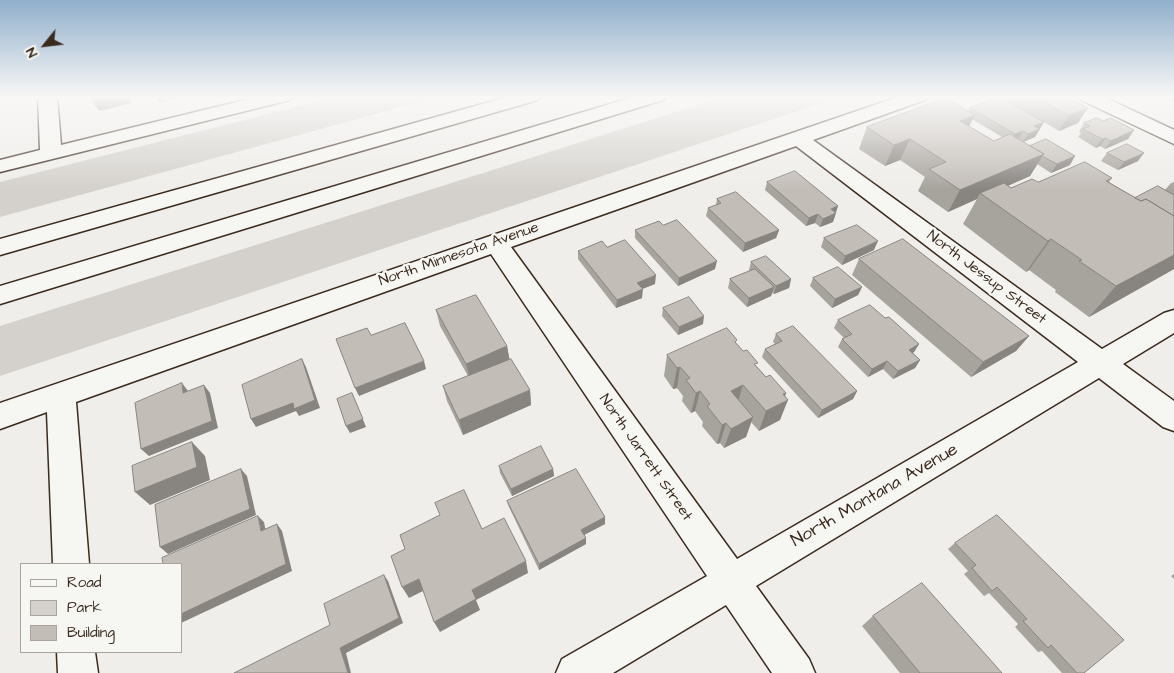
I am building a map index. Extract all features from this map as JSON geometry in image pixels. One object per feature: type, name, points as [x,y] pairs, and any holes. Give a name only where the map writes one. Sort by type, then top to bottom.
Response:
[{"type":"main road","points":[[49,127],[51,153]]},
{"type":"main road","points":[[0,166],[155,127]]},
{"type":"main road","points":[[0,247],[421,127]]},
{"type":"main road","points":[[0,295],[552,127]]},
{"type":"main road","name":"North Minnesota Avenue","points":[[0,416],[828,127]]},
{"type":"main road","points":[[1152,127],[1174,138]]},
{"type":"main road","name":"North Jessup Street","points":[[798,138],[1174,418]]},
{"type":"main road","name":"North Jarrett Street","points":[[495,242],[795,673]]},
{"type":"main road","name":"North Montana Avenue","points":[[576,673],[1174,320]]},
{"type":"main road","points":[[61,394],[71,563]]},
{"type":"main road","points":[[76,653],[78,673]]},
{"type":"green space","points":[[215,127],[327,127],[0,217],[0,182]]},
{"type":"green space","points":[[627,127],[748,127],[0,376],[0,326]]},
{"type":"building","points":[[868,127],[971,127],[994,141],[1010,134],[1044,154],[960,190],[929,169],[946,162],[910,139],[894,145]]},
{"type":"building","points":[[1004,127],[1040,129],[1028,134],[1023,131],[1015,134]]},
{"type":"building","points":[[1129,127],[1134,130],[1111,141],[1106,138],[1102,139],[1083,129]]},
{"type":"building","points":[[1046,139],[1075,156],[1057,164],[1042,156],[1044,154],[1030,146]]},
{"type":"building","points":[[1127,144],[1144,153],[1124,162],[1107,153]]},
{"type":"building","points":[[1085,162],[1112,178],[1106,181],[1141,201],[1146,199],[1174,216],[1174,255],[1116,286],[1079,261],[1082,260],[1051,239],[1048,241],[980,193],[1004,183],[1011,188],[1032,179],[1038,182]]},
{"type":"building","points":[[795,171],[838,206],[831,209],[836,213],[823,219],[818,214],[809,218],[767,182]]},
{"type":"building","points":[[1158,186],[1174,195],[1174,216],[1146,199],[1141,201],[1135,198]]},
{"type":"building","points":[[736,192],[779,230],[745,243],[708,208],[721,203],[717,199]]},
{"type":"building","points":[[677,220],[717,261],[679,278],[635,230],[659,221],[663,225]]},
{"type":"building","points":[[857,225],[878,241],[845,256],[824,238]]},
{"type":"building","points":[[903,239],[1029,336],[983,362],[859,259]]},
{"type":"building","points":[[625,240],[656,275],[637,283],[643,289],[617,300],[578,251],[602,241],[607,247]]},
{"type":"building","points":[[766,256],[791,279],[776,286],[751,262]]},
{"type":"building","points":[[838,267],[862,287],[835,299],[813,278]]},
{"type":"building","points":[[755,269],[774,287],[749,298],[730,279]]},
{"type":"building","points":[[476,295],[507,346],[466,364],[436,310]]},
{"type":"building","points":[[689,297],[704,316],[679,327],[663,308]]},
{"type":"building","points":[[870,305],[885,318],[889,317],[919,344],[909,350],[920,360],[898,371],[887,361],[872,369],[842,339],[852,334],[838,320]]},
{"type":"building","points":[[405,323],[424,361],[355,388],[336,339],[367,328],[371,335]]},
{"type":"building","points":[[793,326],[857,391],[822,410],[765,349],[782,341],[776,334]]},
{"type":"building","points":[[727,328],[737,340],[735,342],[743,351],[747,350],[758,363],[754,364],[766,377],[770,375],[786,393],[783,394],[788,400],[766,411],[743,385],[731,391],[753,417],[731,429],[726,423],[722,425],[707,406],[710,404],[700,391],[696,393],[686,380],[690,378],[680,367],[677,368],[667,355]]},
{"type":"building","points":[[302,359],[315,400],[294,409],[293,403],[251,419],[242,385]]},
{"type":"building","points":[[511,359],[530,390],[459,420],[443,386]]},
{"type":"building","points":[[182,383],[183,393],[204,385],[212,421],[141,449],[135,403]]},
{"type":"building","points":[[352,393],[363,419],[346,426],[337,399]]},
{"type":"building","points":[[192,442],[197,467],[135,492],[132,466]]},
{"type":"building","points":[[541,446],[553,469],[511,489],[499,466]]},
{"type":"building","points":[[241,469],[250,509],[160,547],[155,505]]},
{"type":"building","points":[[576,469],[605,517],[581,530],[586,538],[539,564],[507,501]]},
{"type":"building","points":[[464,490],[482,529],[504,518],[526,561],[472,590],[476,599],[434,622],[419,579],[402,587],[391,556],[405,549],[400,535],[440,515],[435,503]]},
{"type":"building","points":[[997,515],[1124,640],[1084,673],[1077,673],[1051,645],[1048,648],[1023,621],[1027,619],[997,587],[992,591],[972,568],[976,565],[955,543]]},
{"type":"building","points":[[258,516],[261,531],[277,524],[286,564],[182,614],[182,563],[163,563],[162,558]]},
{"type":"building","points":[[384,575],[399,618],[340,648],[348,673],[234,673],[330,625],[324,604]]},
{"type":"building","points":[[922,583],[1002,673],[920,673],[873,616]]}]
